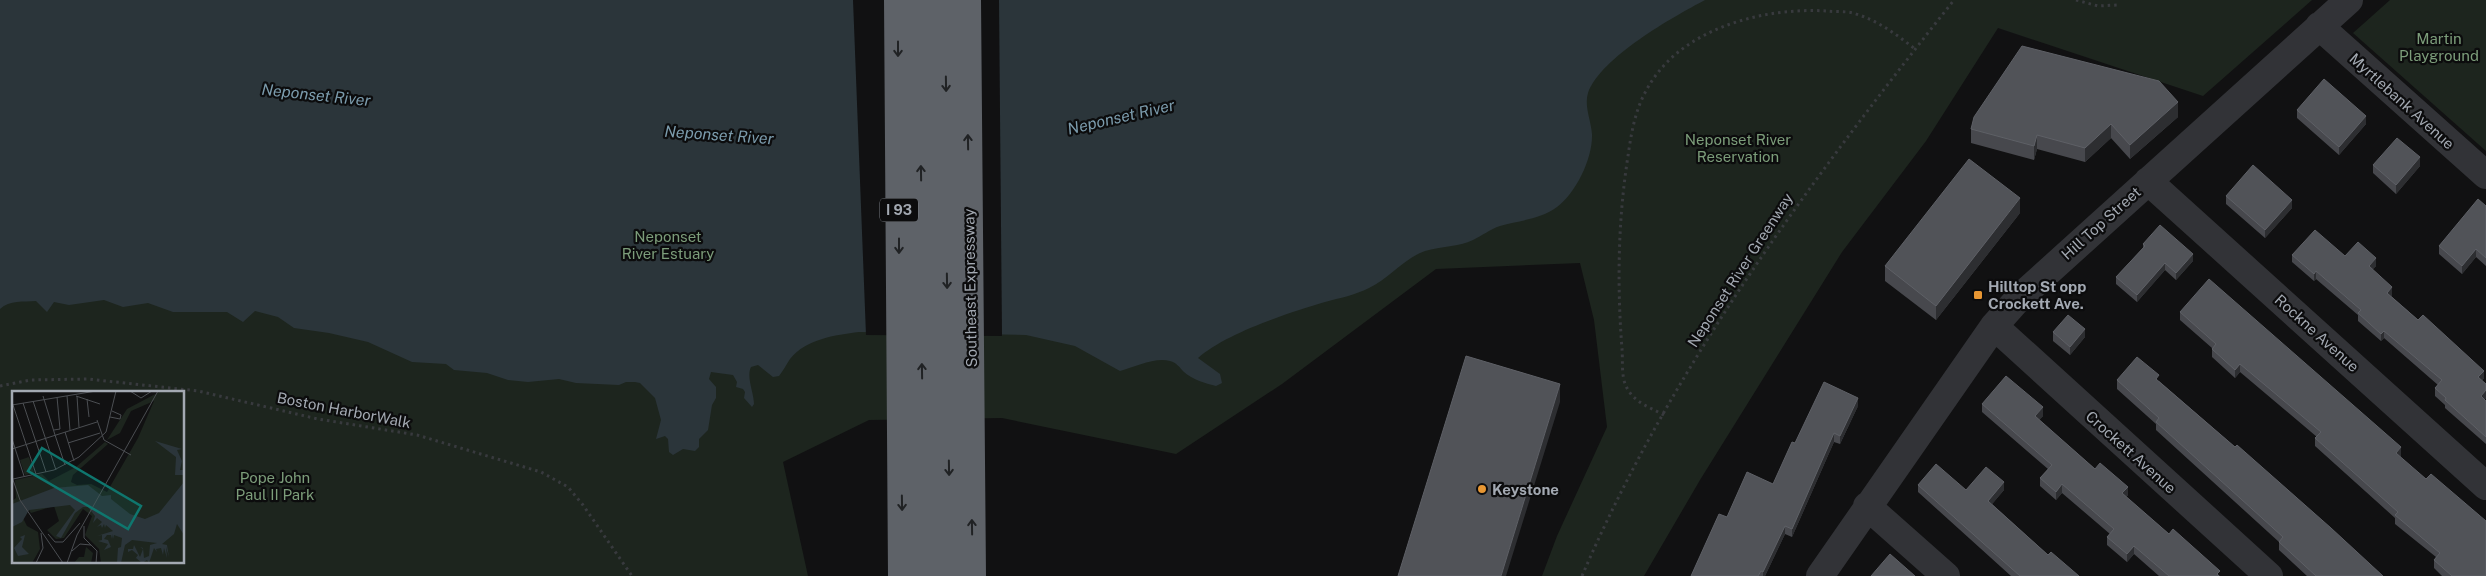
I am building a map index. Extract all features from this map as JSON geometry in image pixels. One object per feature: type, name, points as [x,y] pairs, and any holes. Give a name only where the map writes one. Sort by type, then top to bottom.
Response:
[{"type":"highway","name":"Southeast Expressway","points":[[898,0],[936,419],[972,576]]},
{"type":"highway","name":"I 93","points":[[919,0],[936,419],[950,576]]},
{"type":"highway","name":"I 93","points":[[924,576],[936,419],[945,0]]},
{"type":"highway","name":"Southeast Expressway","points":[[902,576],[936,419],[967,0]]},
{"type":"street","name":"Hill Top Street","points":[[1820,576],[1994,326],[2018,299],[2349,0]]},
{"type":"street","name":"Myrtlebank Avenue","points":[[2319,26],[2486,175]]},
{"type":"street","name":"Rockne Avenue","points":[[2148,181],[2486,486]]},
{"type":"street","name":"Crockett Avenue","points":[[1994,326],[2269,576]]},
{"type":"street","points":[[1867,506],[1946,576]]},
{"type":"path","name":"Neponset River Greenway","points":[[1582,576],[1617,500],[1710,335],[1786,218],[1954,0]]},
{"type":"path","points":[[2076,0],[2098,6],[2117,5]]},
{"type":"path","points":[[1664,415],[1635,400],[1625,385],[1618,303],[1621,198],[1632,134],[1645,92],[1658,72],[1692,42],[1722,27],[1774,12],[1813,10],[1852,13],[1884,25],[1915,49]]},
{"type":"path","name":"Boston HarborWalk","points":[[0,386],[31,380],[88,379],[198,391],[318,419],[417,435],[531,469],[568,487],[583,505],[632,576]]},
{"type":"green space","name":"Neponset River Estuary","points":[[0,0],[2312,0],[2203,96],[1998,28],[1926,141],[1842,252],[1700,480],[1644,576],[1542,576],[1557,536],[1607,427],[1594,320],[1580,263],[1436,269],[1282,384],[1176,454],[1002,418],[869,420],[783,462],[808,576],[0,576]]},
{"type":"green space","name":"Martin Playground","points":[[2390,0],[2486,0],[2486,151],[2353,33]]},
{"type":"water","name":"Neponset River Estuary","points":[[0,0],[1705,0],[1639,39],[1622,52],[1595,79],[1587,98],[1592,134],[1590,154],[1577,184],[1557,207],[1536,217],[1496,227],[1468,242],[1417,254],[1376,284],[1364,290],[1276,318],[1224,340],[1198,358],[1220,374],[1222,383],[1216,386],[1191,377],[1170,361],[1152,361],[1120,371],[1075,346],[1026,335],[859,332],[813,342],[790,359],[779,376],[773,377],[758,365],[751,367],[749,375],[754,404],[752,407],[744,398],[745,392],[743,389],[736,387],[737,382],[733,375],[711,372],[709,379],[716,387],[716,398],[712,405],[708,430],[699,439],[699,447],[695,451],[683,449],[673,455],[669,452],[668,439],[665,436],[656,439],[661,420],[655,398],[640,383],[626,382],[619,385],[576,383],[559,379],[528,382],[508,380],[487,373],[454,370],[446,364],[412,362],[368,342],[329,333],[294,328],[278,317],[255,311],[243,322],[227,312],[173,312],[148,303],[123,307],[104,300],[69,305],[54,302],[47,312],[36,301],[12,303],[0,309]]},
{"type":"pier","points":[[853,0],[999,0],[1002,336],[866,335]]},
{"type":"building","points":[[2022,46],[2159,81],[2178,102],[2130,145],[2111,124],[2085,148],[2037,135],[2034,146],[1971,129],[1974,117]]},
{"type":"building","points":[[2324,79],[2366,116],[2339,147],[2297,110]]},
{"type":"building","points":[[2397,138],[2420,157],[2396,185],[2373,165]]},
{"type":"building","points":[[1969,159],[2020,198],[1936,306],[1885,266]]},
{"type":"building","points":[[2253,165],[2292,200],[2265,230],[2226,196]]},
{"type":"building","points":[[2478,199],[2486,206],[2486,258],[2476,249],[2462,266],[2439,246]]},
{"type":"building","points":[[2160,225],[2193,254],[2176,273],[2165,263],[2137,295],[2116,277],[2145,246],[2143,244]]},
{"type":"building","points":[[2315,230],[2345,256],[2358,242],[2376,258],[2369,266],[2392,287],[2387,293],[2418,320],[2423,315],[2484,371],[2478,377],[2486,384],[2486,390],[2481,396],[2486,401],[2486,437],[2445,400],[2446,398],[2435,388],[2442,380],[2384,331],[2381,334],[2358,313],[2361,310],[2316,271],[2314,274],[2292,255]]},
{"type":"building","points":[[2209,279],[2401,447],[2396,453],[2426,479],[2431,474],[2486,521],[2486,576],[2452,576],[2434,560],[2440,553],[2395,515],[2398,512],[2315,438],[2321,432],[2240,364],[2235,370],[2212,349],[2216,344],[2180,312]]},
{"type":"building","points":[[2068,315],[2085,329],[2070,347],[2053,332]]},
{"type":"building","name":"Keystone","points":[[1466,356],[1560,384],[1501,576],[1398,576]]},
{"type":"building","points":[[2137,357],[2159,375],[2156,379],[2235,447],[2237,445],[2383,576],[2316,576],[2279,542],[2283,537],[2156,422],[2159,418],[2117,380]]},
{"type":"building","points":[[2006,376],[2043,407],[2035,416],[2095,469],[2100,463],[2128,487],[2122,493],[2169,534],[2173,529],[2220,571],[2217,574],[2219,576],[2169,576],[2134,546],[2127,554],[2107,537],[2114,529],[2062,484],[2056,492],[2040,478],[2052,465],[1982,404]]},
{"type":"building","points":[[1824,382],[1858,398],[1840,436],[1834,433],[1792,529],[1785,526],[1763,572],[1761,571],[1758,576],[1691,576],[1719,514],[1727,517],[1747,472],[1773,484],[1792,442],[1795,443]]},
{"type":"building","points":[[1936,464],[1966,490],[1986,467],[2004,482],[1988,501],[2048,555],[2051,552],[2079,576],[2020,576],[1918,485]]},
{"type":"building","points":[[1890,554],[1915,576],[1871,576]]},
{"type":"place","name":"Hilltop St opp Crockett Ave.","points":[[1978,295]]},
{"type":"place","name":"Keystone","points":[[1482,489]]},
{"type":"water label","name":"Neponset River","points":[[316,95]]},
{"type":"water label","name":"Neponset River","points":[[1121,117]]},
{"type":"water label","name":"Neponset River","points":[[719,135]]},
{"type":"park label","name":"Neponset River Reservation","points":[[1738,148]]},
{"type":"park label","name":"Pope John Paul II Park","points":[[275,486]]}]
